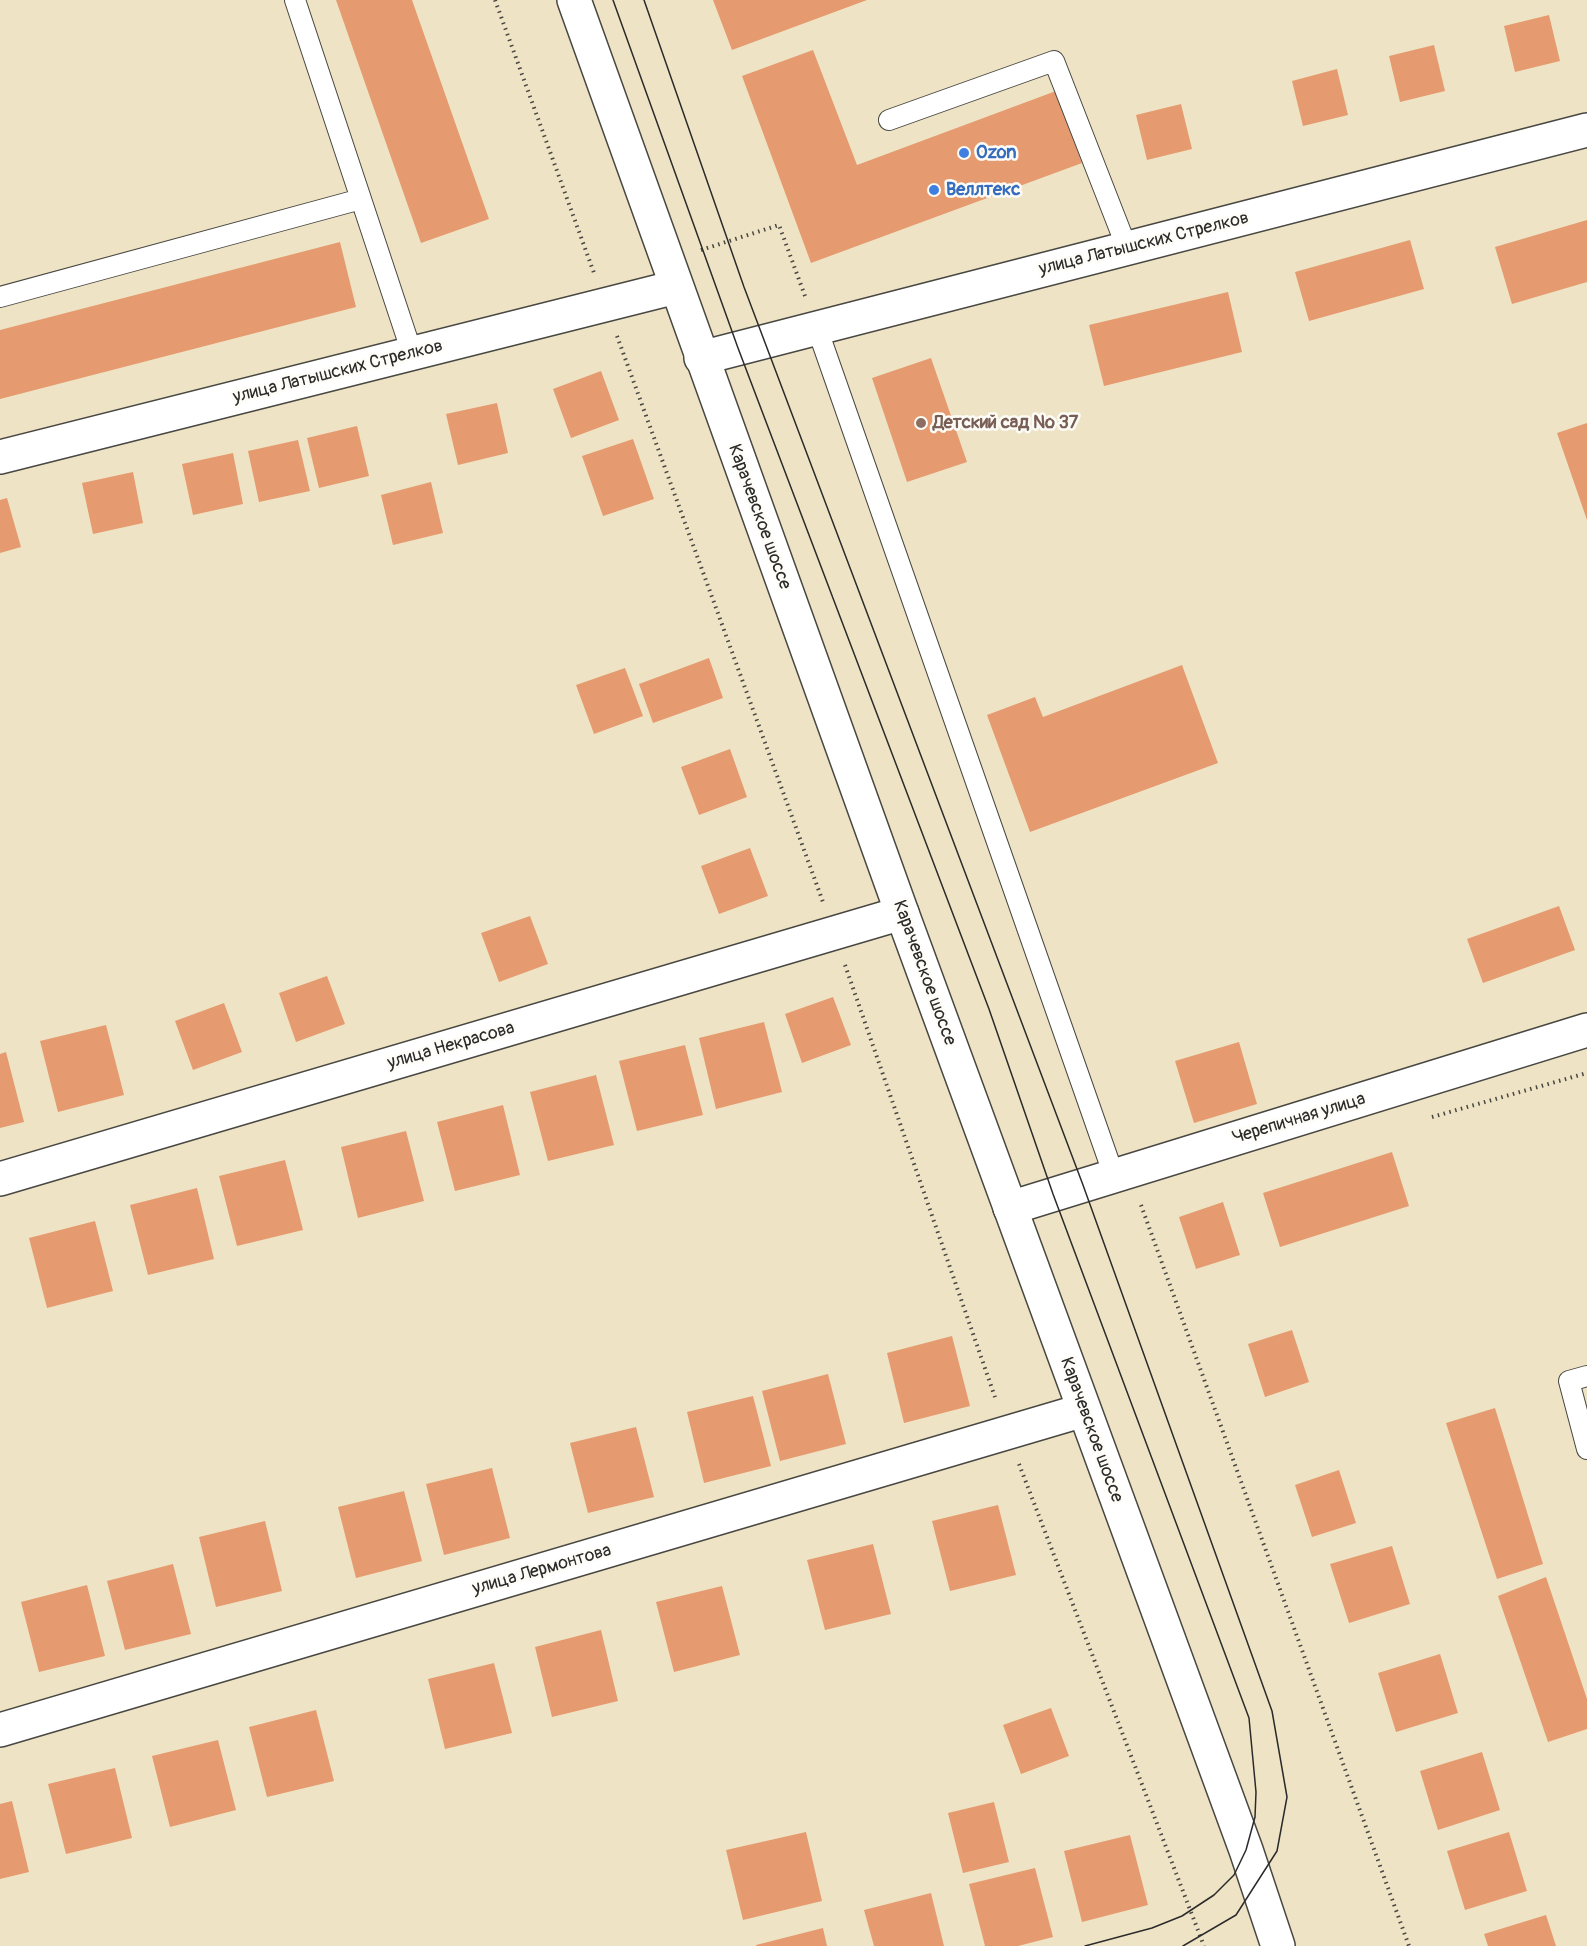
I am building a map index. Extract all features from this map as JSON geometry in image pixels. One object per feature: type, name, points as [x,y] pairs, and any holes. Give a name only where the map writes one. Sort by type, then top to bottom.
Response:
[{"type":"main road","name":"Карачевское шоссе","points":[[574,0],[902,913],[1246,1850],[1274,1945]]},
{"type":"main road","name":"улица Латышских Стрелков","points":[[701,358],[1587,130]]},
{"type":"main road","name":"улица Латышских Стрелков","points":[[0,457],[605,305],[671,274]]},
{"type":"main road","name":"улица Некрасова","points":[[0,1179],[902,913]]},
{"type":"main road","name":"Черепичная улица","points":[[1010,1208],[1587,1030]]},
{"type":"main road","name":"улица Лермонтова","points":[[0,1730],[1084,1410]]},
{"type":"lane","points":[[295,0],[412,353]]},
{"type":"lane","points":[[889,120],[1054,61],[1127,248]]},
{"type":"lane","points":[[0,297],[361,199]]},
{"type":"lane","points":[[817,328],[1122,1174]]},
{"type":"lane","points":[[1587,1376],[1569,1382],[1587,1449]]},
{"type":"path","points":[[495,0],[834,933],[1007,1433],[1204,1946]]},
{"type":"path","points":[[671,274],[779,225],[817,328]]},
{"type":"path","points":[[1122,1174],[1409,1946]]},
{"type":"building","points":[[336,0],[412,0],[489,219],[421,243]]},
{"type":"building","points":[[713,0],[867,0],[732,50]]},
{"type":"building","points":[[1549,15],[1560,61],[1515,72],[1504,26]]},
{"type":"building","points":[[1434,45],[1445,91],[1400,102],[1389,56]]},
{"type":"building","points":[[813,50],[857,165],[1056,91],[1082,163],[811,263],[742,76]]},
{"type":"building","points":[[1337,69],[1348,115],[1303,126],[1292,81]]},
{"type":"building","points":[[1181,104],[1192,149],[1147,160],[1136,115]]},
{"type":"building","points":[[1587,220],[1587,282],[1512,304],[1495,247]]},
{"type":"building","points":[[1410,240],[1424,289],[1309,321],[1295,272]]},
{"type":"building","points":[[340,242],[356,307],[0,399],[0,330]]},
{"type":"building","points":[[1228,292],[1242,352],[1104,386],[1089,325]]},
{"type":"building","points":[[931,358],[967,462],[907,482],[872,378]]},
{"type":"building","points":[[601,371],[619,420],[571,438],[553,389]]},
{"type":"building","points":[[497,403],[508,453],[458,465],[446,414]]},
{"type":"building","points":[[1587,423],[1587,520],[1557,433]]},
{"type":"building","points":[[357,426],[369,476],[319,488],[307,438]]},
{"type":"building","points":[[633,439],[654,499],[603,516],[582,456]]},
{"type":"building","points":[[298,440],[310,491],[259,502],[248,451]]},
{"type":"building","points":[[233,453],[243,504],[193,515],[182,464]]},
{"type":"building","points":[[133,472],[143,523],[93,534],[82,483]]},
{"type":"building","points":[[431,482],[443,533],[393,545],[381,495]]},
{"type":"building","points":[[7,498],[21,547],[0,553],[0,500]]},
{"type":"building","points":[[709,658],[723,698],[653,723],[639,684]]},
{"type":"building","points":[[1182,665],[1218,763],[1030,832],[987,715],[1035,697],[1043,717]]},
{"type":"building","points":[[625,668],[643,716],[594,734],[576,685]]},
{"type":"building","points":[[730,749],[747,797],[699,815],[681,767]]},
{"type":"building","points":[[750,848],[768,896],[719,914],[701,866]]},
{"type":"building","points":[[1559,906],[1575,950],[1483,983],[1467,939]]},
{"type":"building","points":[[530,916],[548,964],[499,982],[481,933]]},
{"type":"building","points":[[327,976],[345,1024],[296,1042],[279,993]]},
{"type":"building","points":[[833,997],[851,1045],[802,1063],[785,1014]]},
{"type":"building","points":[[224,1003],[242,1052],[193,1070],[175,1021]]},
{"type":"building","points":[[764,1022],[782,1092],[716,1109],[699,1038]]},
{"type":"building","points":[[106,1025],[124,1095],[58,1112],[40,1041]]},
{"type":"building","points":[[1239,1042],[1257,1104],[1194,1123],[1175,1061]]},
{"type":"building","points":[[685,1045],[703,1115],[637,1131],[619,1061]]},
{"type":"building","points":[[6,1052],[24,1122],[0,1128],[0,1054]]},
{"type":"building","points":[[596,1075],[614,1145],[548,1161],[530,1092]]},
{"type":"building","points":[[503,1105],[520,1175],[455,1191],[437,1122]]},
{"type":"building","points":[[406,1131],[424,1201],[358,1218],[341,1147]]},
{"type":"building","points":[[1392,1152],[1409,1206],[1280,1247],[1263,1193]]},
{"type":"building","points":[[285,1160],[303,1230],[237,1246],[219,1176]]},
{"type":"building","points":[[197,1188],[214,1259],[148,1275],[130,1205]]},
{"type":"building","points":[[1223,1202],[1240,1255],[1196,1269],[1179,1217]]},
{"type":"building","points":[[95,1221],[113,1291],[47,1308],[29,1238]]},
{"type":"building","points":[[1292,1330],[1309,1382],[1265,1397],[1248,1344]]},
{"type":"building","points":[[952,1336],[970,1406],[904,1423],[887,1353]]},
{"type":"building","points":[[828,1374],[846,1444],[780,1461],[762,1391]]},
{"type":"building","points":[[753,1396],[771,1466],[704,1483],[687,1412]]},
{"type":"building","points":[[1495,1408],[1543,1564],[1497,1579],[1446,1423]]},
{"type":"building","points":[[636,1427],[654,1497],[588,1513],[570,1443]]},
{"type":"building","points":[[492,1468],[510,1538],[444,1555],[426,1484]]},
{"type":"building","points":[[1339,1470],[1356,1523],[1312,1537],[1295,1485]]},
{"type":"building","points":[[404,1491],[422,1561],[356,1578],[338,1507]]},
{"type":"building","points":[[998,1505],[1016,1575],[950,1591],[932,1521]]},
{"type":"building","points":[[265,1521],[282,1591],[216,1607],[199,1537]]},
{"type":"building","points":[[873,1544],[891,1614],[825,1630],[807,1560]]},
{"type":"building","points":[[1392,1546],[1410,1604],[1349,1623],[1330,1564]]},
{"type":"building","points":[[173,1564],[191,1634],[125,1650],[107,1581]]},
{"type":"building","points":[[1546,1577],[1587,1699],[1587,1729],[1548,1742],[1498,1596]]},
{"type":"building","points":[[87,1585],[105,1656],[39,1672],[21,1602]]},
{"type":"building","points":[[722,1586],[740,1655],[674,1672],[656,1602]]},
{"type":"building","points":[[601,1630],[618,1701],[552,1717],[535,1647]]},
{"type":"building","points":[[1440,1654],[1458,1713],[1396,1732],[1378,1673]]},
{"type":"building","points":[[494,1663],[512,1733],[445,1749],[428,1679]]},
{"type":"building","points":[[1051,1708],[1069,1756],[1021,1774],[1003,1725]]},
{"type":"building","points":[[316,1710],[334,1781],[267,1797],[249,1727]]},
{"type":"building","points":[[218,1740],[236,1810],[170,1827],[152,1756]]},
{"type":"building","points":[[1482,1752],[1500,1810],[1438,1830],[1420,1771]]},
{"type":"building","points":[[115,1768],[132,1838],[66,1854],[48,1784]]},
{"type":"building","points":[[12,1801],[29,1872],[0,1879],[0,1804]]},
{"type":"building","points":[[994,1802],[1009,1862],[963,1873],[948,1813]]},
{"type":"building","points":[[806,1832],[822,1901],[743,1920],[726,1850]]},
{"type":"building","points":[[1509,1832],[1527,1891],[1465,1910],[1447,1851]]},
{"type":"building","points":[[1130,1835],[1148,1905],[1082,1922],[1064,1851]]},
{"type":"building","points":[[1035,1868],[1053,1937],[1018,1946],[985,1946],[969,1884]]},
{"type":"building","points":[[931,1893],[944,1946],[874,1946],[864,1910]]},
{"type":"building","points":[[1546,1915],[1556,1946],[1488,1946],[1484,1934]]},
{"type":"building","points":[[823,1928],[827,1946],[756,1946],[756,1945]]},
{"type":"tram line","points":[[613,0],[738,348],[989,1009],[1053,1194],[1249,1718],[1256,1792],[1255,1817],[1246,1850],[1234,1875],[1214,1895],[1182,1916],[1152,1928],[1085,1946]]},
{"type":"tram line","points":[[644,0],[744,287],[1083,1185],[1272,1711],[1287,1797],[1277,1851],[1236,1915],[1183,1946]]},
{"type":"place","name":"Ozon","points":[[964,153]]},
{"type":"place","name":"Веллтекс","points":[[934,190]]},
{"type":"place","name":"Детский сад № 37","points":[[921,423]]}]
